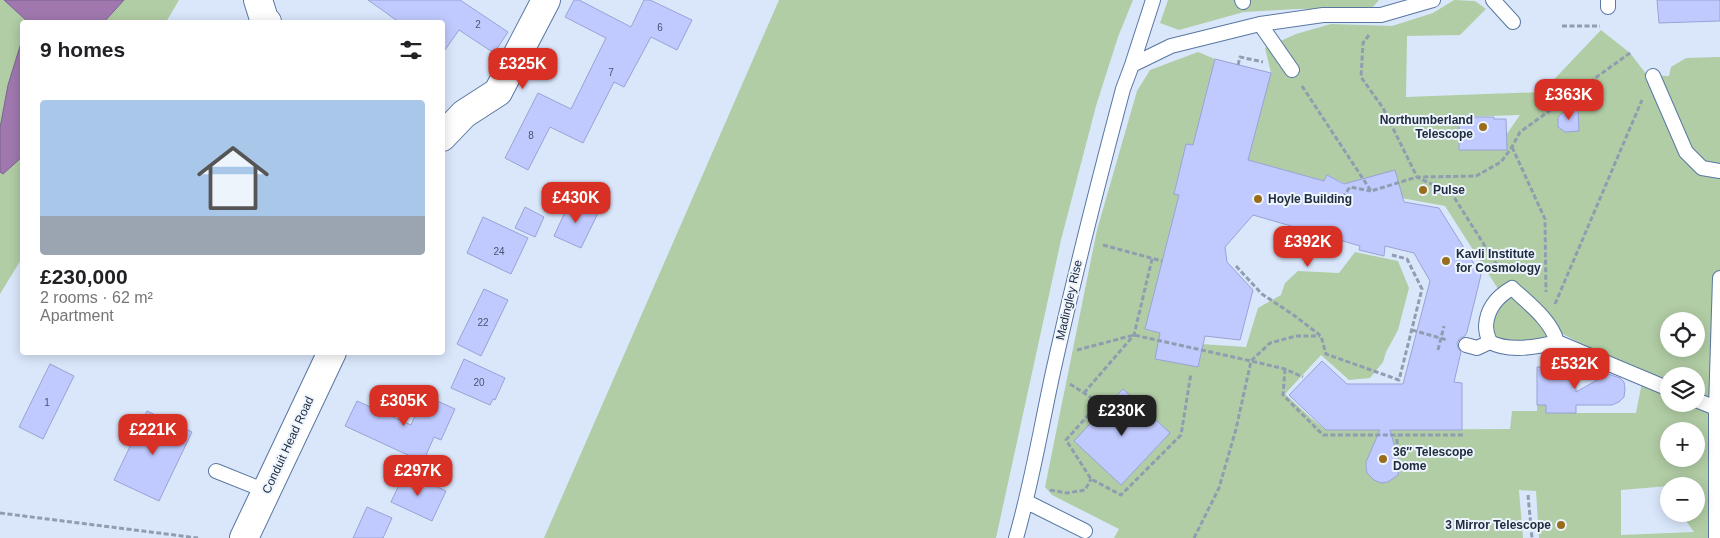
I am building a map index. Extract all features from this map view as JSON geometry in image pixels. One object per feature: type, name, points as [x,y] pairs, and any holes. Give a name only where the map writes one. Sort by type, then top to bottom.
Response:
[{"type":"street","points":[[258,0],[265,20]]},
{"type":"street","points":[[445,134],[464,114],[498,92],[546,0]]},
{"type":"street","name":"Conduit Head Road","points":[[244,538],[331,355]]},
{"type":"lane","name":"Madingley Rise","points":[[1016,538],[1027,502],[1053,373],[1083,240],[1122,89],[1132,65],[1153,0]]},
{"type":"lane","points":[[1132,65],[1171,46],[1260,24],[1323,15],[1381,16],[1433,0]]},
{"type":"lane","points":[[1493,0],[1513,22]]},
{"type":"lane","points":[[1260,24],[1292,70]]},
{"type":"lane","points":[[1653,76],[1686,152],[1702,168],[1720,171]]},
{"type":"lane","points":[[1716,538],[1716,408],[1720,278]]},
{"type":"lane","points":[[1557,342],[1554,332],[1547,322],[1512,288],[1499,295],[1490,309],[1486,327],[1490,342],[1496,346],[1536,347],[1557,342],[1660,384]]},
{"type":"lane","points":[[1466,345],[1477,348],[1490,342]]},
{"type":"lane","points":[[1705,404],[1716,408]]},
{"type":"lane","points":[[216,471],[266,491]]},
{"type":"lane","points":[[1027,502],[1085,531]]},
{"type":"path","points":[[1381,16],[1363,43],[1361,77],[1383,108],[1416,178],[1452,194],[1512,288]]},
{"type":"path","points":[[1562,26],[1600,26]]},
{"type":"path","points":[[1338,204],[1350,187],[1371,191],[1416,178],[1476,176],[1501,162],[1520,132],[1630,53]]},
{"type":"path","points":[[1292,70],[1371,191]]},
{"type":"path","points":[[1547,322],[1653,76]]},
{"type":"path","points":[[1512,147],[1545,219],[1547,322]]},
{"type":"path","points":[[1329,245],[1332,233]]},
{"type":"path","points":[[1083,240],[1162,261]]},
{"type":"path","points":[[1236,266],[1262,294],[1296,316],[1321,336],[1326,354],[1399,380],[1422,289],[1407,259],[1392,255]]},
{"type":"path","points":[[1084,393],[1134,335],[1152,259]]},
{"type":"path","points":[[1438,350],[1444,326]]},
{"type":"path","points":[[1412,330],[1466,345]]},
{"type":"path","points":[[1057,356],[1134,335],[1285,369],[1303,377]]},
{"type":"path","points":[[1194,538],[1219,488],[1236,429],[1251,361],[1270,343],[1296,336],[1321,336]]},
{"type":"path","points":[[1285,369],[1283,395],[1323,435],[1465,435]]},
{"type":"path","points":[[1053,373],[1106,408]]},
{"type":"path","points":[[1099,403],[1066,440],[1091,479],[1121,495],[1181,434],[1190,373]]},
{"type":"path","points":[[1397,436],[1397,444]]},
{"type":"path","points":[[1030,486],[1067,493],[1085,490],[1091,479]]},
{"type":"path","points":[[1528,495],[1532,538]]},
{"type":"path","points":[[0,513],[198,538]]},
{"type":"green space","points":[[0,0],[4,0],[26,20],[20,20],[20,46],[8,85],[0,128]]},
{"type":"green space","points":[[124,0],[179,0],[167,20],[106,20]]},
{"type":"green space","points":[[779,0],[1133,0],[1118,37],[1096,106],[1061,240],[996,538],[544,538]]},
{"type":"green space","points":[[1168,0],[1379,0],[1372,8],[1244,12],[1179,30],[1160,23]]},
{"type":"green space","points":[[1454,0],[1475,1],[1486,9],[1460,35],[1407,36],[1406,97],[1542,92],[1601,30],[1630,53],[1647,75],[1669,76],[1671,67],[1686,58],[1720,57],[1720,538],[1539,538],[1536,491],[1519,490],[1523,538],[1114,538],[1119,529],[1052,495],[1045,487],[1097,230],[1137,91],[1150,70],[1198,52],[1215,59],[1193,145],[1186,144],[1174,193],[1179,195],[1145,329],[1201,344],[1246,347],[1258,308],[1281,295],[1285,283],[1298,271],[1339,273],[1355,252],[1398,261],[1409,288],[1398,330],[1386,352],[1383,362],[1370,378],[1349,380],[1321,355],[1285,394],[1326,430],[1510,429],[1512,411],[1537,411],[1537,405],[1546,405],[1546,413],[1636,413],[1644,372],[1594,351],[1561,333],[1537,307],[1500,292],[1445,206],[1358,190],[1327,175],[1324,181],[1248,160],[1271,73],[1265,48],[1296,34],[1331,24],[1392,26],[1433,13]],"holes":[[[1520,115],[1506,135],[1506,150],[1459,150],[1459,117]]]},
{"type":"green space","points":[[20,159],[20,261],[0,294],[0,172],[3,173]]},
{"type":"green space","points":[[1507,296],[1515,297],[1548,331],[1543,341],[1532,343],[1498,339],[1494,333],[1492,322],[1496,311]]},
{"type":"shaded area","points":[[4,0],[124,0],[106,20],[26,20]]},
{"type":"shaded area","points":[[20,46],[20,159],[3,174],[0,172],[0,128],[8,85]]},
{"type":"building","points":[[368,0],[460,0],[508,32],[494,53],[459,30],[445,50],[445,20],[396,20]]},
{"type":"building","points":[[574,0],[579,0],[631,27],[644,0],[650,0],[692,20],[677,50],[651,37],[624,87],[614,82],[583,143],[550,127],[528,170],[505,158],[538,93],[571,109],[606,38],[565,17]]},
{"type":"building","points":[[1657,0],[1720,0],[1720,21],[1659,23]]},
{"type":"building","points":[[1215,59],[1271,73],[1248,160],[1324,181],[1327,175],[1344,184],[1395,170],[1404,202],[1439,208],[1481,275],[1467,332],[1457,343],[1461,352],[1454,382],[1462,383],[1462,430],[1390,430],[1400,465],[1398,475],[1388,482],[1381,483],[1374,480],[1367,473],[1366,467],[1366,462],[1380,430],[1326,430],[1289,395],[1322,361],[1347,384],[1403,384],[1430,281],[1414,253],[1385,246],[1384,256],[1359,250],[1360,246],[1253,215],[1225,247],[1227,262],[1253,290],[1240,340],[1205,336],[1198,367],[1155,359],[1160,333],[1145,329],[1179,195],[1174,194],[1186,144],[1193,145]]},
{"type":"building","points":[[1578,110],[1579,131],[1565,132],[1558,127],[1558,117],[1565,111]]},
{"type":"building","name":"Northumberland Telescope","points":[[1459,117],[1506,119],[1507,150],[1459,150]]},
{"type":"building","points":[[571,199],[598,213],[581,248],[554,236]]},
{"type":"building","points":[[525,207],[544,217],[535,237],[515,228]]},
{"type":"building","points":[[483,217],[528,238],[511,274],[467,253]]},
{"type":"building","points":[[484,289],[508,300],[481,356],[457,344]]},
{"type":"building","points":[[464,359],[505,378],[495,400],[493,399],[490,405],[451,388]]},
{"type":"building","points":[[50,364],[74,376],[43,439],[19,427]]},
{"type":"building","points":[[1576,364],[1576,392],[1608,374],[1620,378],[1624,382],[1624,397],[1612,405],[1576,405],[1576,413],[1546,413],[1546,405],[1537,405],[1537,367]]},
{"type":"building","points":[[1123,389],[1170,433],[1121,485],[1074,441]]},
{"type":"building","points":[[424,395],[455,409],[441,440],[434,437],[423,462],[345,426],[357,401],[411,425]]},
{"type":"building","points":[[147,411],[192,432],[159,501],[114,480]]},
{"type":"building","points":[[405,472],[446,491],[432,521],[391,502]]},
{"type":"building","points":[[367,507],[392,518],[383,538],[353,538]]},
{"type":"place","name":"Northumberland Telescope","points":[[1483,127]]},
{"type":"place","name":"Pulse","points":[[1423,190]]},
{"type":"place","name":"Hoyle Building","points":[[1258,199]]},
{"type":"place","name":"Kavli Institute for Cosmology","points":[[1446,261]]},
{"type":"place","name":"36″ Telescope Dome","points":[[1383,459]]},
{"type":"place","name":"3 Mirror Telescope","points":[[1561,525]]}]
